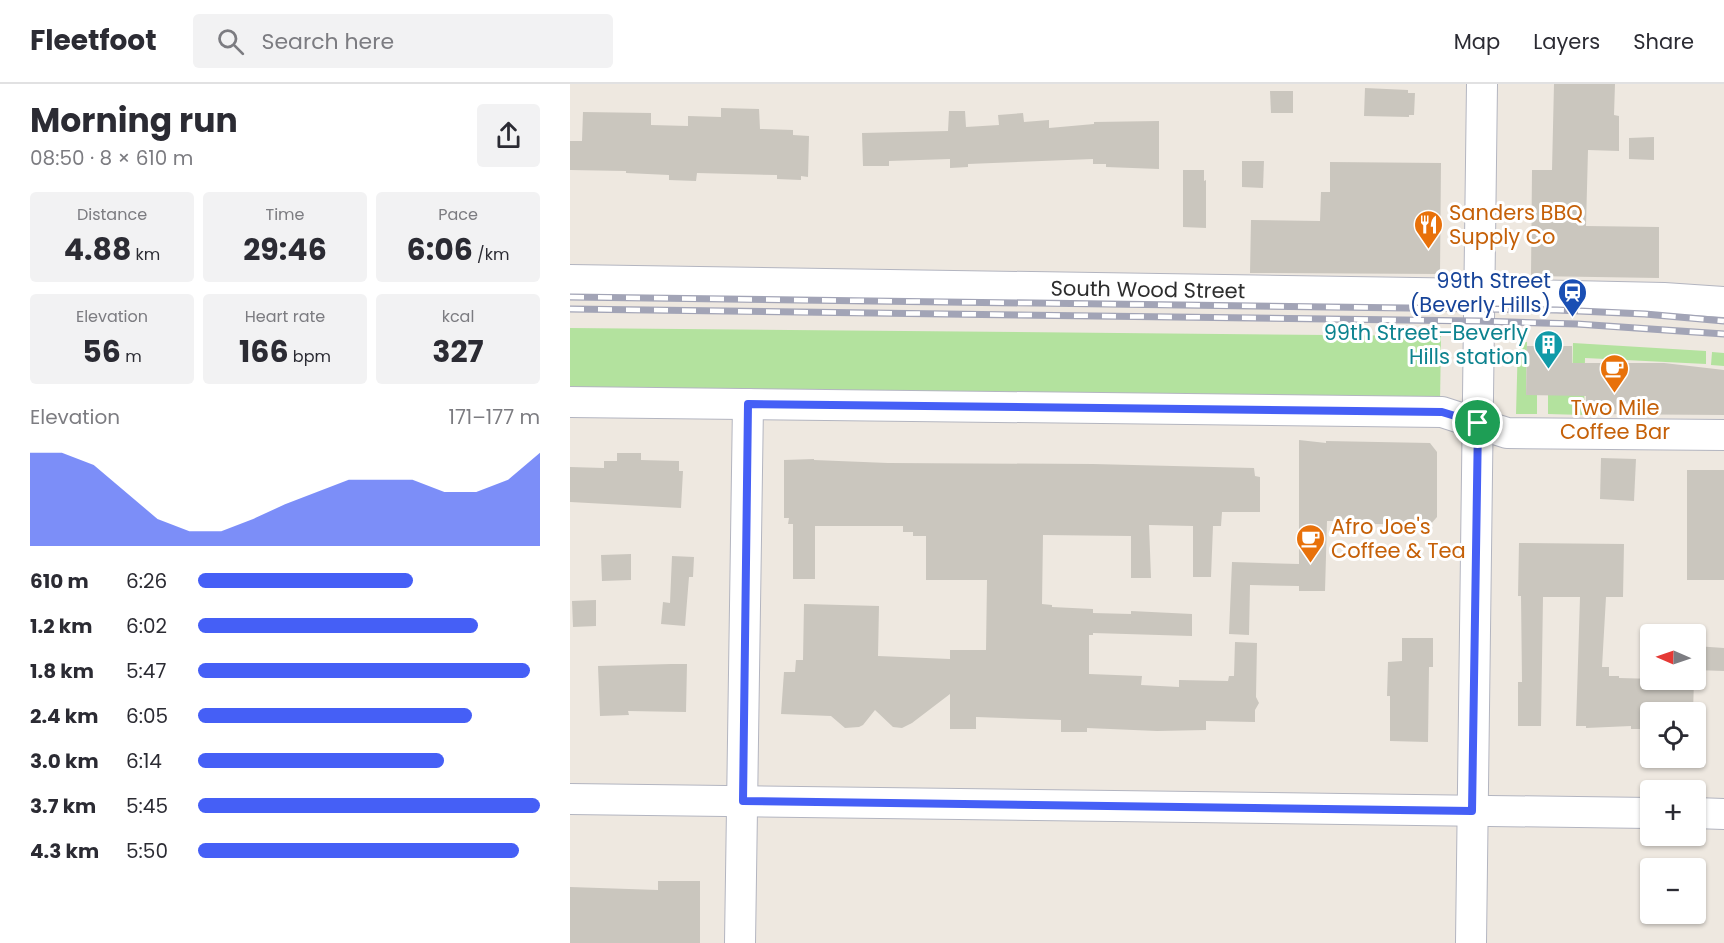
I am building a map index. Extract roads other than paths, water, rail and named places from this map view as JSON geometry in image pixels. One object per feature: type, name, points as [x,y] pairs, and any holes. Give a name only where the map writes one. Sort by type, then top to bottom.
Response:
[{"type":"street","points":[[1471,943],[1482,84]]},
{"type":"street","name":"South Wood Street","points":[[570,280],[1480,294],[1664,298],[1724,302]]},
{"type":"street","points":[[570,402],[1442,412],[1507,432],[1724,435]]},
{"type":"street","points":[[740,943],[748,404]]},
{"type":"street","points":[[570,799],[1640,813]]},
{"type":"street","points":[[1706,813],[1724,814]]},
{"type":"railway","points":[[570,297],[1557,310],[1724,321]]},
{"type":"railway","points":[[570,309],[1479,321],[1577,324],[1724,334]]},
{"type":"place","name":"Sanders BBQ Supply Co","points":[[1428,250]]},
{"type":"place","name":"99th Street (Beverly Hills)","points":[[1572,318]]},
{"type":"place","name":"99th Street–Beverly Hills station","points":[[1549,370]]},
{"type":"place","name":"Two Mile Coffee Bar","points":[[1615,394]]},
{"type":"place","name":"Afro Joe's Coffee & Tea","points":[[1310,564]]}]
